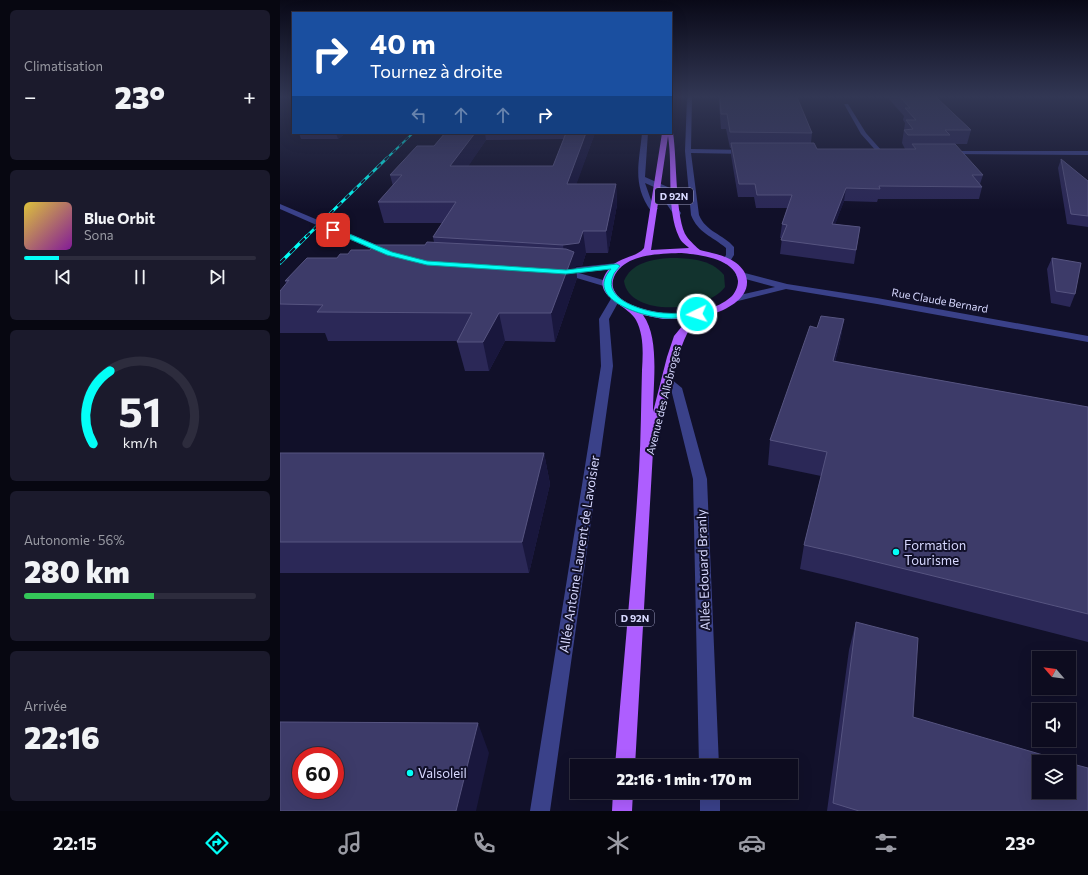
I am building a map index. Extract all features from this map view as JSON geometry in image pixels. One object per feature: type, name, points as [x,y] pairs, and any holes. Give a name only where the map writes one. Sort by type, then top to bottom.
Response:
[{"type":"main road","name":"D 92N","points":[[644,254],[648,248],[656,184],[665,135]]},
{"type":"main road","name":"D 92N","points":[[670,135],[674,190],[679,227],[683,238],[697,251]]},
{"type":"main road","points":[[661,250],[697,251],[726,261],[735,267],[741,275],[743,283],[740,291],[734,300],[711,311],[697,314],[664,316],[633,309],[615,299],[609,292],[607,284],[609,275],[617,266],[629,259],[661,250]]},
{"type":"main road","name":"Avenue des Allobroges","points":[[625,759],[646,469],[648,357],[646,334],[641,320],[633,309]]},
{"type":"main road","name":"Avenue des Allobroges","points":[[646,469],[679,336],[697,314]]},
{"type":"main road","points":[[622,811],[623,799]]},
{"type":"street","points":[[645,135],[641,178],[646,200],[654,209]]},
{"type":"street","points":[[688,135],[688,151],[697,223],[702,229],[725,242],[730,247],[731,250],[726,261]]},
{"type":"street","points":[[865,135],[880,152]]},
{"type":"street","points":[[688,151],[755,152]]},
{"type":"street","points":[[872,152],[888,152]]},
{"type":"street","points":[[942,153],[1088,153]]},
{"type":"street","points":[[641,178],[666,190],[668,200],[677,213]]},
{"type":"street","points":[[280,206],[358,242],[397,256]]},
{"type":"street","points":[[550,271],[566,272],[617,266]]},
{"type":"street","points":[[566,272],[607,284]]},
{"type":"street","name":"Rue Claude Bernard","points":[[741,275],[787,288],[877,301],[1088,339]]},
{"type":"street","name":"Rue Claude Bernard","points":[[734,300],[787,288]]},
{"type":"street","name":"Allée Antoine Laurent de Lavoisier","points":[[540,811],[607,366],[604,319],[615,299]]},
{"type":"street","name":"Allée Edouard Branly","points":[[667,381],[676,388],[700,478],[709,759]]},
{"type":"street","points":[[710,799],[710,811]]},
{"type":"green space","points":[[670,258],[699,260],[713,266],[724,275],[725,287],[716,295],[702,302],[686,306],[670,307],[653,306],[639,301],[629,293],[624,281],[632,270],[649,261]]},
{"type":"building","points":[[443,135],[474,135],[450,166],[553,166],[565,135],[585,135],[567,184],[616,184],[606,231],[583,231],[579,243],[563,245],[433,237],[456,202],[378,202],[402,175],[390,175],[417,146],[434,146]]},
{"type":"building","points":[[731,143],[814,143],[817,149],[916,149],[912,144],[955,144],[983,175],[972,175],[982,187],[879,186],[880,189],[846,188],[832,224],[860,227],[856,250],[781,240],[787,225],[782,224],[792,195],[757,195],[755,184],[739,184]]},
{"type":"building","points":[[1061,159],[1088,181],[1088,216],[1071,214]]},
{"type":"building","points":[[427,242],[566,249],[574,252],[551,313],[499,313],[483,342],[457,342],[472,313],[317,312],[323,305],[280,304],[280,291],[289,280],[285,281],[307,258],[337,258],[340,254],[348,254],[351,250],[370,250],[374,245],[425,245]]},
{"type":"building","points":[[1052,258],[1081,263],[1075,294],[1056,291]]},
{"type":"building","points":[[821,316],[844,319],[833,361],[1088,407],[1088,614],[804,545],[827,452],[770,440],[810,326],[817,328]]},
{"type":"building","points":[[280,453],[544,453],[522,542],[280,542]]},
{"type":"building","points":[[856,622],[918,638],[913,717],[1043,755],[1032,755],[1032,799],[1076,799],[1076,765],[1088,768],[1088,811],[859,811],[833,803]]},
{"type":"building","points":[[280,722],[478,723],[456,811],[280,811]]},
{"type":"railway","points":[[386,159],[411,135]]},
{"type":"railway","points":[[306,237],[387,158]]},
{"type":"railway","points":[[280,263],[306,237]]},
{"type":"place","name":"Formation Tourisme","points":[[896,552]]},
{"type":"place","name":"Valsoleil","points":[[410,773]]},
{"type":"route","points":[[333,230],[389,254],[427,263],[566,272],[617,266],[609,275],[607,284],[609,292],[623,305],[647,313],[664,316],[697,314]]}]
